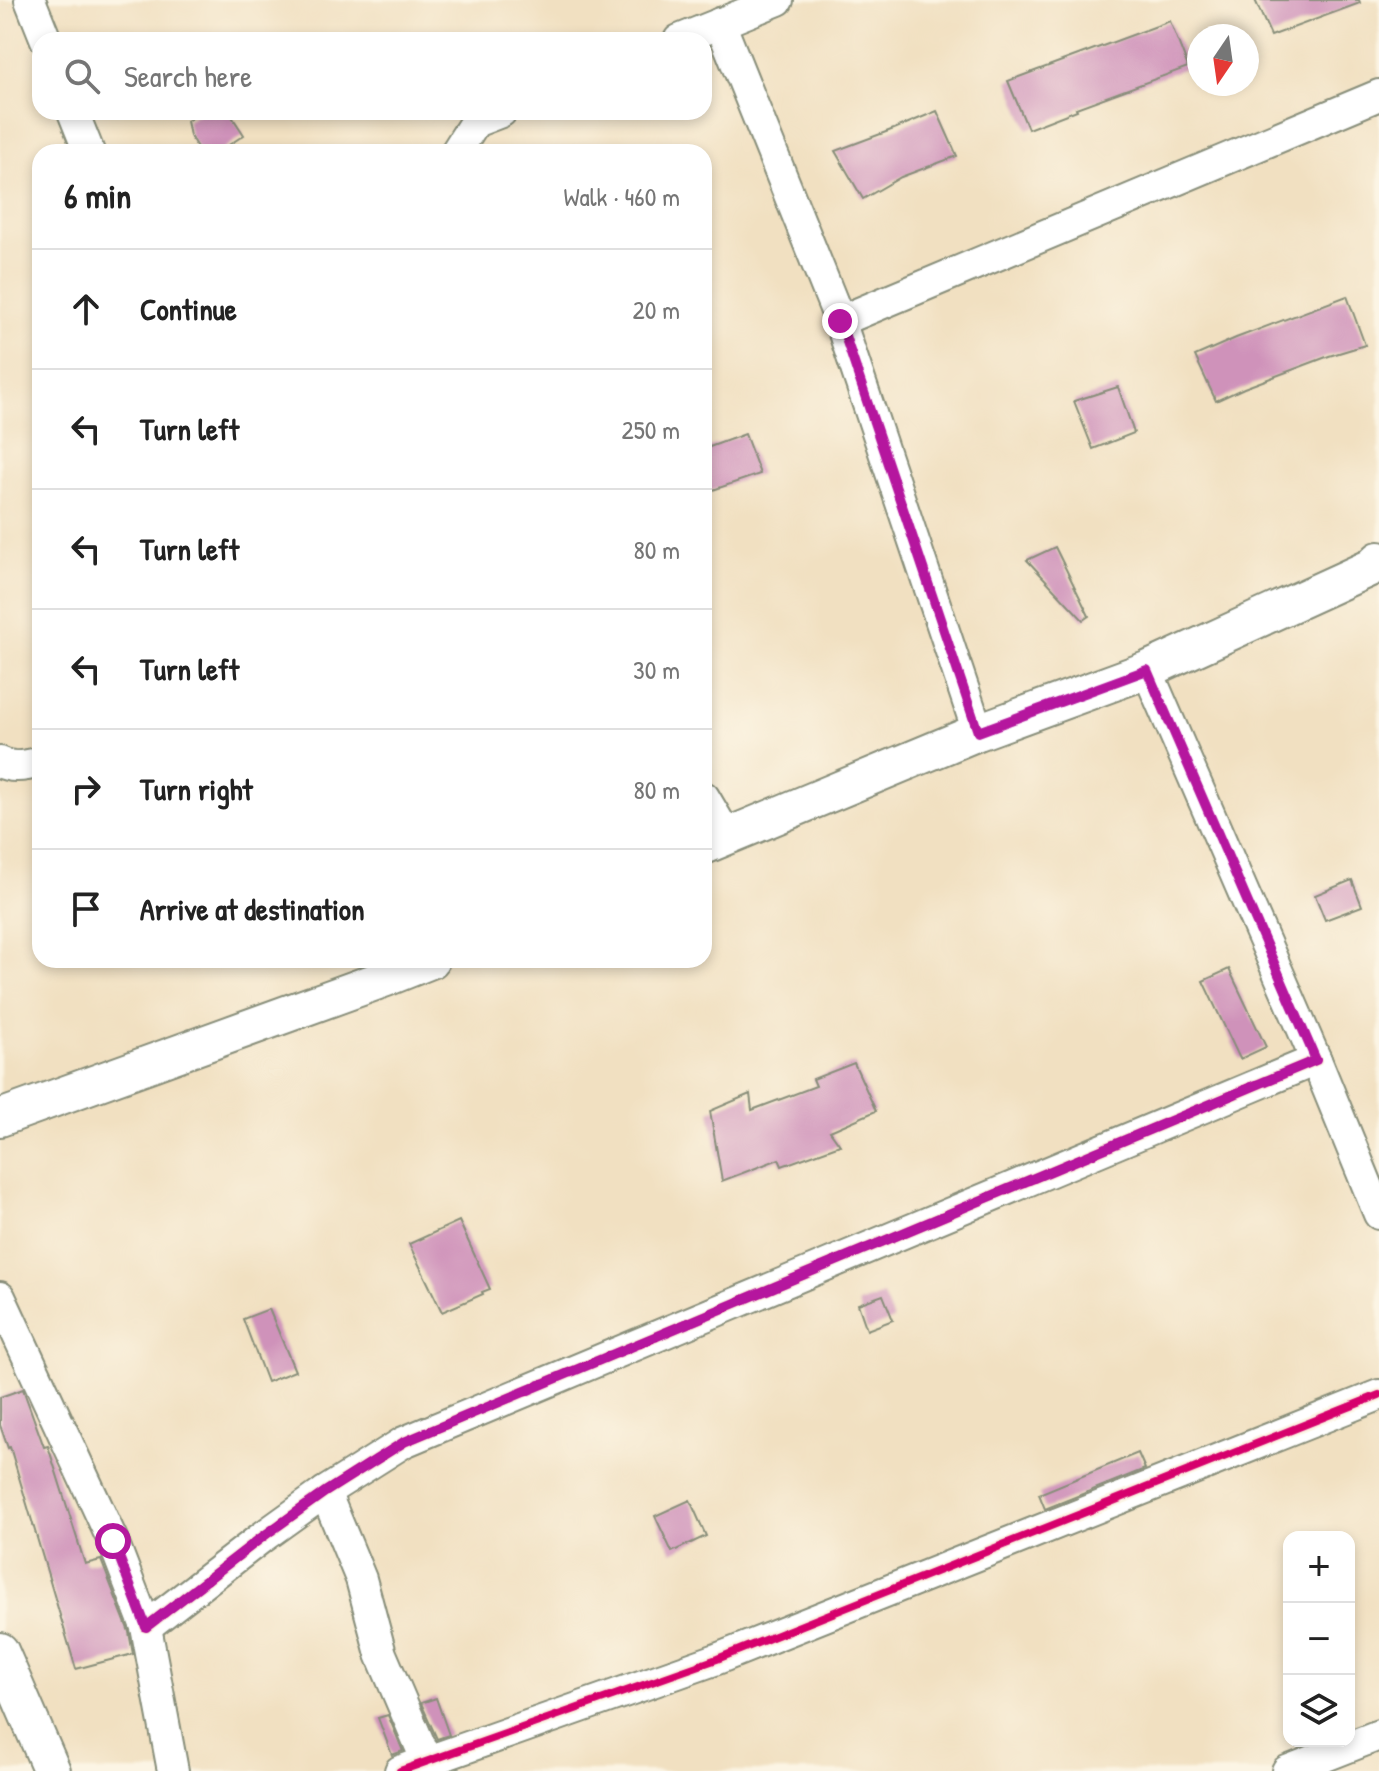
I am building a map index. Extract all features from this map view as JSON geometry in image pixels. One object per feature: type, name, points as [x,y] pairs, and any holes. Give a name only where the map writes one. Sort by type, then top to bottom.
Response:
[{"type":"street","points":[[30,0],[43,32]]},
{"type":"street","points":[[698,32],[778,0]]},
{"type":"street","points":[[720,23],[840,321],[978,732]]},
{"type":"street","points":[[840,321],[1379,95]]},
{"type":"street","points":[[76,120],[86,144]]},
{"type":"street","points":[[461,144],[475,122],[480,120]]},
{"type":"street","points":[[716,841],[978,732],[1147,670],[1372,567],[1379,560]]},
{"type":"street","points":[[1147,670],[1316,1060],[1379,1214]]},
{"type":"street","points":[[0,762],[24,767],[32,764]]},
{"type":"street","points":[[0,1118],[383,969]]},
{"type":"street","points":[[146,1627],[325,1492],[404,1442],[1316,1060]]},
{"type":"street","points":[[0,1297],[113,1541],[146,1627],[173,1771]]},
{"type":"street","points":[[325,1492],[361,1579],[381,1654],[419,1768],[717,1659],[1379,1395]]},
{"type":"street","points":[[0,1651],[52,1771]]},
{"type":"street","points":[[1287,1771],[1379,1735]]},
{"type":"building","points":[[1255,0],[1359,0],[1360,3],[1271,36]]},
{"type":"building","points":[[1170,21],[1187,64],[1187,67],[1028,129],[1008,81]]},
{"type":"building","points":[[937,111],[957,156],[901,177],[863,199],[835,151]]},
{"type":"building","points":[[234,120],[244,135],[230,144],[195,144],[187,121]]},
{"type":"building","points":[[1347,296],[1365,345],[1216,401],[1195,356]]},
{"type":"building","points":[[1118,387],[1134,433],[1093,449],[1074,401]]},
{"type":"building","points":[[745,434],[760,474],[712,490],[712,446]]},
{"type":"building","points":[[1055,547],[1089,616],[1083,620],[1027,560]]},
{"type":"building","points":[[1352,880],[1362,906],[1325,920],[1315,895]]},
{"type":"building","points":[[1229,969],[1266,1047],[1240,1059],[1203,981]]},
{"type":"building","points":[[854,1063],[876,1111],[830,1131],[840,1145],[782,1166],[779,1159],[722,1181],[710,1111],[750,1094],[752,1110],[816,1086],[813,1079]]},
{"type":"building","points":[[459,1221],[490,1289],[442,1312],[409,1244]]},
{"type":"building","points":[[883,1295],[893,1320],[867,1330],[858,1304]]},
{"type":"building","points":[[269,1309],[295,1371],[267,1382],[243,1319]]},
{"type":"building","points":[[23,1389],[44,1447],[48,1446],[85,1564],[101,1560],[129,1632],[133,1654],[76,1669],[10,1447],[0,1425],[0,1397]]},
{"type":"building","points":[[1138,1453],[1145,1469],[1045,1509],[1039,1494]]},
{"type":"building","points":[[690,1500],[706,1536],[672,1552],[655,1516]]},
{"type":"building","points":[[436,1698],[449,1735],[437,1739],[421,1703]]},
{"type":"building","points":[[388,1715],[403,1751],[392,1755],[378,1718]]},
{"type":"cycle path","points":[[146,1627],[325,1492],[404,1442],[1316,1060]]},
{"type":"cycle path","points":[[400,1771],[717,1659],[1379,1395]]},
{"type":"route","points":[[113,1541],[146,1627],[325,1492],[404,1442],[1316,1060],[1147,670],[978,732],[840,321]]}]
